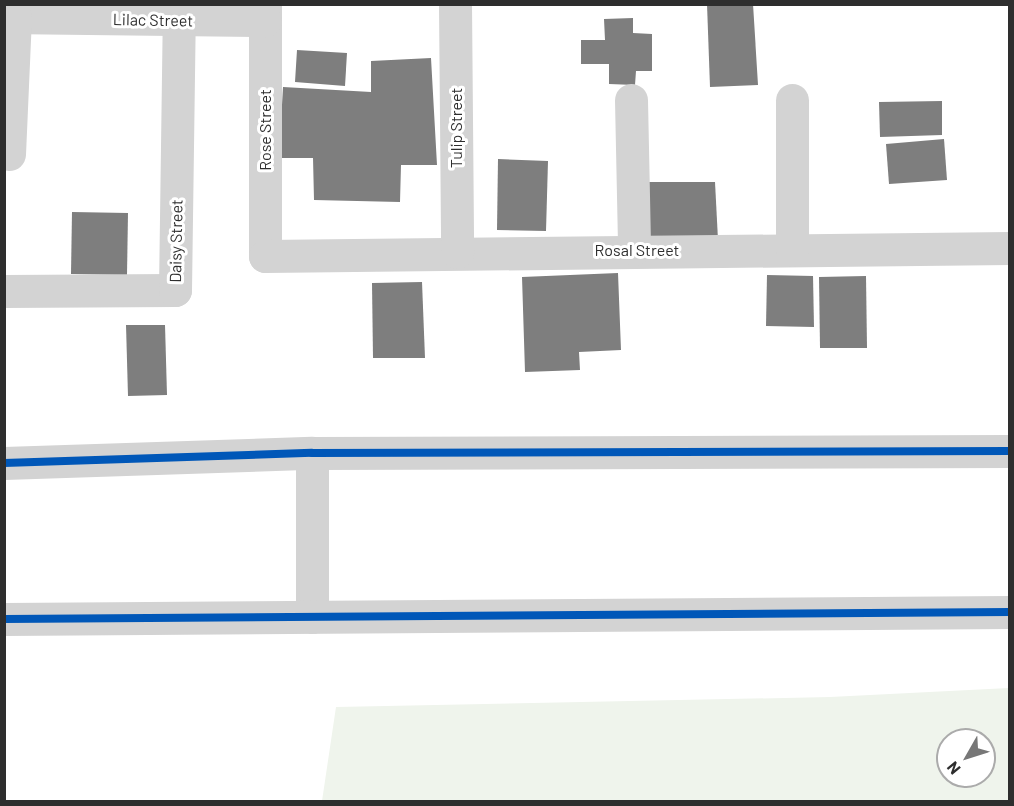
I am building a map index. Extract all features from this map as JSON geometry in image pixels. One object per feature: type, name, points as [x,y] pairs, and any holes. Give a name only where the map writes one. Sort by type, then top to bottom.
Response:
[{"type":"street","name":"Tulip Street","points":[[455,4],[457,252]]},
{"type":"street","name":"Lilac Street","points":[[10,17],[179,21],[265,12]]},
{"type":"street","name":"Rose Street","points":[[265,12],[265,256]]},
{"type":"street","points":[[9,154],[10,17]]},
{"type":"street","name":"Daisy Street","points":[[4,291],[175,290],[179,21]]},
{"type":"street","points":[[631,100],[634,249]]},
{"type":"street","points":[[792,100],[792,250]]},
{"type":"street","name":"Rosal Street","points":[[265,256],[634,249],[1010,248]]},
{"type":"street","points":[[4,463],[312,453],[1010,451]]},
{"type":"street","points":[[312,453],[312,617]]},
{"type":"street","points":[[4,619],[1010,612]]},
{"type":"shaded area","points":[[1009,688],[1009,801],[322,801],[336,707],[830,697]]},
{"type":"building","points":[[707,4],[753,4],[758,85],[710,87]]},
{"type":"building","points":[[633,18],[633,33],[652,34],[652,71],[636,71],[635,85],[609,84],[609,64],[581,64],[581,40],[605,40],[604,19]]},
{"type":"building","points":[[297,50],[347,53],[345,86],[295,82]]},
{"type":"building","points":[[431,58],[437,165],[401,165],[400,202],[314,200],[313,158],[279,158],[283,87],[371,92],[371,61]]},
{"type":"building","points":[[942,101],[942,135],[880,137],[879,102]]},
{"type":"building","points":[[944,139],[947,180],[889,184],[886,144]]},
{"type":"building","points":[[498,159],[548,161],[546,231],[497,230]]},
{"type":"building","points":[[648,182],[715,182],[718,240],[650,242]]},
{"type":"building","points":[[72,212],[128,213],[127,275],[71,274]]},
{"type":"building","points":[[618,273],[621,350],[579,352],[580,370],[525,372],[522,277]]},
{"type":"building","points":[[767,275],[813,276],[814,327],[766,326]]},
{"type":"building","points":[[866,276],[867,348],[820,348],[819,277]]},
{"type":"building","points":[[422,282],[425,358],[373,358],[372,283]]},
{"type":"building","points":[[126,325],[165,325],[167,395],[128,396]]},
{"type":"cycle path","points":[[4,463],[312,453],[1010,451]]},
{"type":"cycle path","points":[[4,619],[1010,612]]}]
